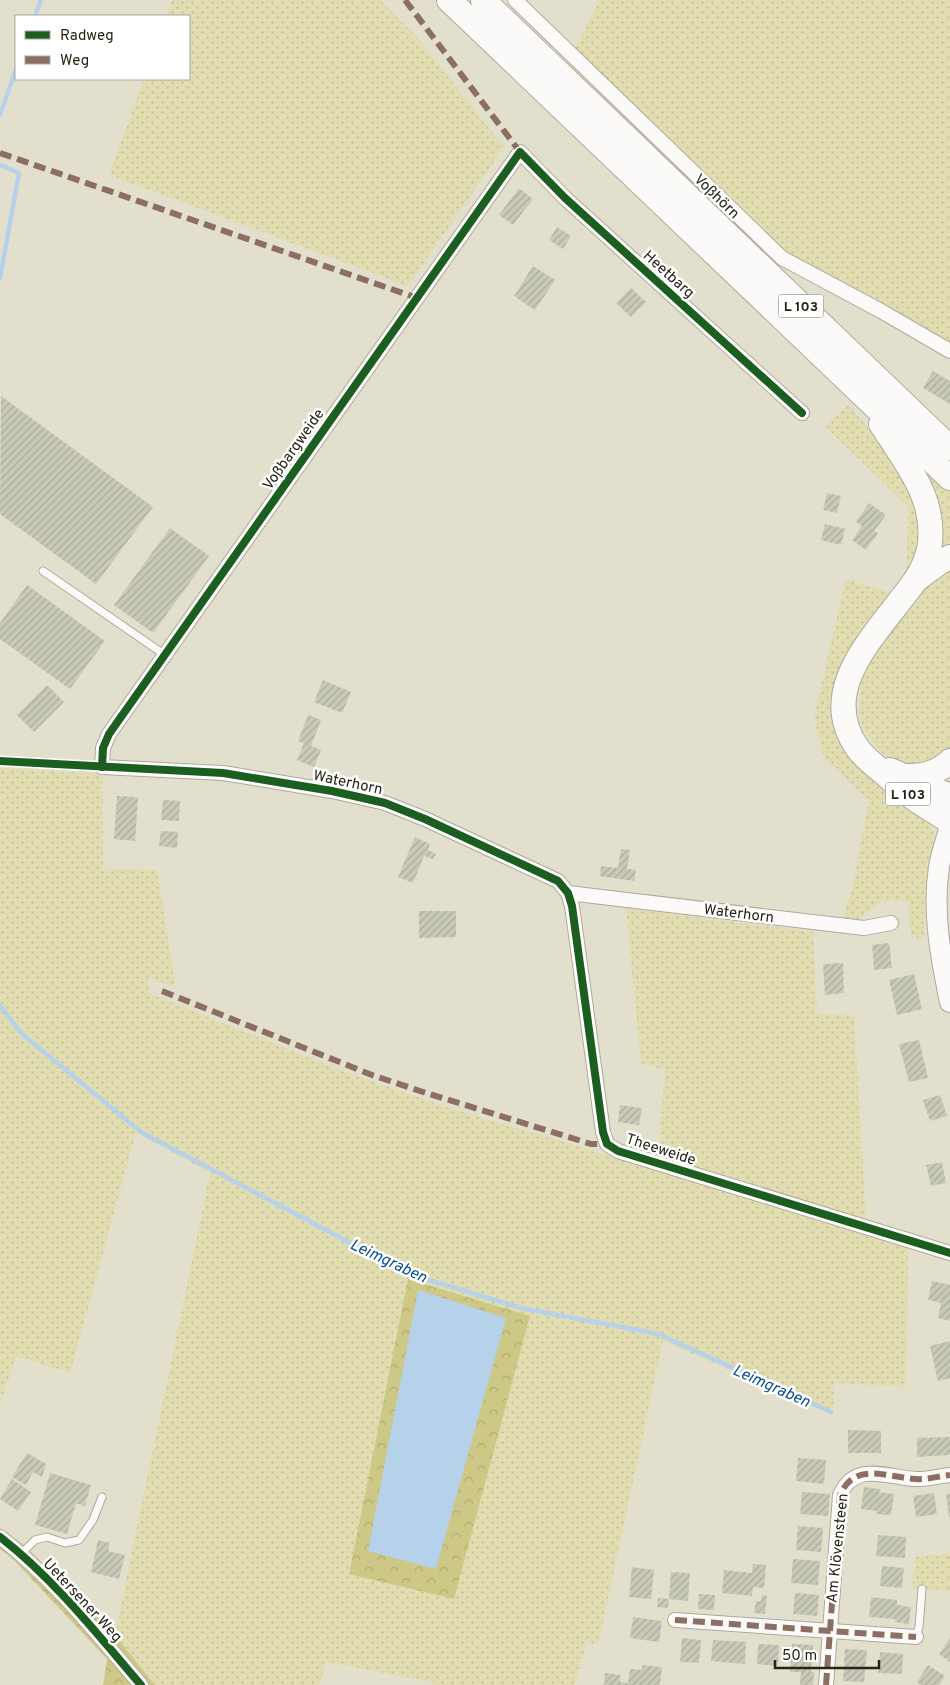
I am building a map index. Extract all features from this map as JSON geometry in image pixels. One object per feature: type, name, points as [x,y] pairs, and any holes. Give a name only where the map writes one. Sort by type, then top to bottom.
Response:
[{"type":"highway","name":"L 103","points":[[449,0],[950,478]]},
{"type":"highway","name":"L 103","points":[[482,0],[950,448]]},
{"type":"highway","name":"L 103","points":[[864,396],[916,479],[928,510],[930,533],[928,556],[916,580],[855,664],[846,682],[844,702],[847,726],[858,750],[870,762],[912,797],[950,824]]},
{"type":"highway","name":"L 103","points":[[916,580],[950,556]]},
{"type":"highway","name":"L 103","points":[[870,762],[950,796]]},
{"type":"highway","name":"L 103","points":[[905,776],[923,776],[944,767],[950,762]]},
{"type":"main road","points":[[950,824],[939,867],[937,911],[942,966],[950,1002]]},
{"type":"street","name":"Voßhörn","points":[[515,0],[782,258],[950,351]]},
{"type":"street","name":"Heetbarg","points":[[520,152],[565,198],[802,413]]},
{"type":"street","name":"Voßbargweide","points":[[102,767],[103,748],[109,734],[520,152]]},
{"type":"street","name":"Waterhorn","points":[[102,767],[223,774],[332,791],[384,803],[425,819],[558,881],[568,892],[864,928],[891,923]]},
{"type":"street","name":"Theeweide","points":[[568,892],[572,906],[603,1132],[608,1144],[618,1151],[950,1252]]},
{"type":"street","name":"Am Klövensteen","points":[[826,1685],[840,1495],[844,1486],[851,1478],[860,1474],[917,1479],[950,1475]]},
{"type":"street","name":"Uetersener Weg","points":[[0,1537],[21,1554],[65,1597],[141,1685]]},
{"type":"street","points":[[675,1620],[916,1638]]},
{"type":"lane","points":[[42,571],[165,655]]},
{"type":"lane","points":[[21,1554],[35,1540],[47,1537],[65,1543],[79,1540],[93,1520],[102,1497]]},
{"type":"lane","points":[[916,1638],[919,1626],[922,1589]]},
{"type":"shaded area","points":[[172,0],[380,0],[418,38],[504,147],[408,286],[109,175],[144,80],[190,80],[190,15],[166,15]]},
{"type":"shaded area","points":[[600,0],[950,0],[950,343],[786,257],[778,265],[567,64]]},
{"type":"shaded area","points":[[848,404],[899,466],[920,506],[924,536],[915,567],[836,714],[932,824],[934,835],[925,895],[924,937],[911,939],[908,901],[882,901],[857,920],[842,920],[853,885],[869,800],[824,758],[814,717],[846,579],[894,594],[907,566],[908,507],[826,427]]},
{"type":"shaded area","points":[[903,444],[950,490],[950,549],[933,560]]},
{"type":"shaded area","points":[[950,567],[950,754],[929,765],[901,765],[885,756],[863,727],[859,710],[862,677],[893,627],[929,581]]},
{"type":"shaded area","points":[[0,768],[102,774],[103,869],[157,870],[176,988],[149,977],[148,993],[348,1073],[449,1108],[908,1249],[906,1387],[834,1383],[833,1415],[663,1341],[598,1645],[587,1642],[575,1685],[433,1685],[433,1682],[326,1662],[319,1685],[155,1685],[115,1635],[210,1173],[136,1133],[70,1373],[16,1356],[0,1404]],"holes":[[[408,1279],[530,1316],[454,1599],[349,1573]]]},
{"type":"shaded area","points":[[626,908],[813,932],[817,1014],[854,1015],[866,1219],[658,1155],[665,1070],[641,1063]]},
{"type":"shaded area","points":[[950,1553],[950,1591],[912,1588],[915,1557]]},
{"type":"green space","points":[[408,1279],[530,1316],[454,1599],[349,1574]]},
{"type":"green space","points":[[0,1528],[24,1545],[115,1635],[155,1685],[103,1685],[107,1659],[13,1559],[0,1549]]},
{"type":"water","points":[[418,1290],[506,1318],[436,1569],[368,1551]]},
{"type":"building","points":[[519,188],[533,199],[513,225],[499,215]]},
{"type":"building","points":[[557,227],[571,236],[563,249],[549,240]]},
{"type":"building","points":[[533,266],[555,280],[535,310],[514,296]]},
{"type":"building","points":[[631,288],[646,302],[631,317],[616,303]]},
{"type":"building","points":[[933,371],[950,381],[950,404],[923,388]]},
{"type":"building","points":[[1,396],[153,507],[96,584],[0,514]]},
{"type":"building","points":[[827,493],[841,496],[837,513],[823,510]]},
{"type":"building","points":[[869,503],[886,515],[874,531],[878,533],[866,550],[852,540],[862,526],[856,522]]},
{"type":"building","points":[[825,524],[845,529],[841,545],[821,540]]},
{"type":"building","points":[[170,528],[209,556],[153,633],[114,605]]},
{"type":"building","points":[[27,585],[105,641],[70,689],[0,639],[0,623]]},
{"type":"building","points":[[323,680],[351,692],[342,713],[314,702]]},
{"type":"building","points":[[47,685],[64,702],[34,732],[17,715]]},
{"type":"building","points":[[308,715],[321,720],[311,746],[321,750],[314,767],[297,760],[304,743],[298,741]]},
{"type":"building","points":[[117,796],[138,797],[135,841],[114,839]]},
{"type":"building","points":[[163,800],[180,801],[179,821],[161,820]]},
{"type":"building","points":[[161,831],[178,832],[177,848],[159,846]]},
{"type":"building","points":[[415,837],[430,844],[428,850],[436,854],[433,859],[424,856],[413,883],[398,877]]},
{"type":"building","points":[[621,849],[630,850],[627,869],[636,870],[634,881],[600,876],[601,866],[618,868]]},
{"type":"building","points":[[419,911],[456,911],[456,937],[419,938]]},
{"type":"building","points":[[889,943],[892,968],[874,970],[872,945]]},
{"type":"building","points":[[843,963],[844,993],[825,995],[823,964]]},
{"type":"building","points":[[914,974],[922,1009],[897,1015],[889,980]]},
{"type":"building","points":[[919,1040],[928,1078],[909,1082],[899,1044]]},
{"type":"building","points":[[940,1095],[947,1116],[930,1121],[923,1100]]},
{"type":"building","points":[[620,1105],[642,1108],[639,1125],[618,1122]]},
{"type":"building","points":[[942,1162],[946,1183],[931,1186],[926,1165]]},
{"type":"building","points":[[932,1281],[950,1285],[950,1321],[938,1318],[941,1303],[928,1300]]},
{"type":"building","points":[[950,1341],[950,1378],[938,1381],[930,1346]]},
{"type":"building","points":[[848,1430],[881,1431],[881,1453],[848,1453]]},
{"type":"building","points":[[950,1437],[950,1455],[917,1457],[917,1438]]},
{"type":"building","points":[[27,1453],[46,1464],[42,1477],[33,1472],[26,1485],[12,1477]]},
{"type":"building","points":[[798,1458],[826,1460],[824,1484],[796,1481]]},
{"type":"building","points":[[50,1473],[91,1485],[85,1506],[76,1503],[67,1534],[35,1525]]},
{"type":"building","points":[[12,1479],[31,1492],[18,1511],[0,1499]]},
{"type":"building","points":[[864,1487],[880,1489],[879,1492],[894,1494],[891,1515],[876,1514],[877,1511],[861,1509]]},
{"type":"building","points":[[802,1492],[830,1494],[828,1516],[800,1514]]},
{"type":"building","points":[[934,1493],[937,1514],[916,1517],[913,1496]]},
{"type":"building","points":[[946,1494],[950,1494],[950,1517],[949,1517]]},
{"type":"building","points":[[798,1526],[823,1528],[821,1552],[796,1550]]},
{"type":"building","points":[[878,1535],[906,1537],[905,1558],[876,1556]]},
{"type":"building","points":[[98,1540],[110,1543],[108,1551],[125,1555],[119,1579],[91,1572]]},
{"type":"building","points":[[793,1559],[820,1561],[818,1585],[791,1583]]},
{"type":"building","points":[[753,1564],[766,1565],[764,1588],[753,1587],[752,1596],[722,1593],[724,1570],[752,1573]]},
{"type":"building","points":[[882,1566],[904,1568],[902,1588],[880,1586]]},
{"type":"building","points":[[632,1567],[654,1570],[651,1599],[629,1597]]},
{"type":"building","points":[[671,1572],[690,1573],[688,1601],[669,1599]]},
{"type":"building","points":[[795,1593],[819,1595],[817,1616],[793,1614]]},
{"type":"building","points":[[699,1594],[715,1595],[714,1610],[698,1609]]},
{"type":"building","points":[[762,1595],[767,1596],[765,1614],[754,1613],[756,1601],[761,1601]]},
{"type":"building","points":[[871,1597],[897,1600],[897,1605],[911,1607],[909,1624],[895,1622],[895,1619],[869,1617]]},
{"type":"building","points":[[658,1598],[669,1599],[668,1608],[657,1607]]},
{"type":"building","points":[[633,1617],[662,1621],[659,1642],[630,1638]]},
{"type":"building","points":[[682,1638],[701,1640],[699,1663],[680,1662]]},
{"type":"building","points":[[950,1638],[950,1662],[939,1654]]},
{"type":"building","points":[[713,1640],[746,1642],[745,1664],[711,1661]]},
{"type":"building","points":[[758,1644],[779,1645],[778,1666],[757,1664]]},
{"type":"building","points":[[792,1644],[813,1645],[811,1672],[814,1672],[813,1685],[800,1685],[801,1672],[790,1672]]},
{"type":"building","points":[[845,1649],[867,1650],[864,1682],[843,1681]]},
{"type":"building","points":[[880,1652],[903,1654],[902,1674],[878,1673]]},
{"type":"building","points":[[642,1665],[662,1667],[660,1685],[604,1685],[605,1673],[620,1675],[620,1682],[628,1683],[630,1669],[642,1670]]},
{"type":"building","points":[[928,1665],[945,1676],[939,1685],[921,1685],[917,1682]]},
{"type":"waterway","name":"Leimgraben","points":[[35,15],[41,0]]},
{"type":"waterway","name":"Leimgraben","points":[[0,115],[15,72]]},
{"type":"waterway","name":"Leimgraben","points":[[0,165],[19,173],[0,278]]},
{"type":"waterway","name":"Leimgraben","points":[[0,1006],[22,1034],[141,1132],[392,1265],[419,1277],[521,1308],[658,1334],[831,1412]]},
{"type":"marked path","points":[[405,0],[520,152]]},
{"type":"marked path","points":[[0,153],[417,298]]},
{"type":"marked path","points":[[162,991],[372,1075],[591,1144],[607,1144]]},
{"type":"marked path","points":[[826,1685],[840,1495],[846,1484],[863,1474],[882,1474],[919,1479],[950,1475]]},
{"type":"marked path","points":[[675,1620],[916,1637]]},
{"type":"cycle path","points":[[102,767],[103,748],[109,734],[520,152],[565,198],[802,413]]},
{"type":"cycle path","points":[[0,761],[223,773],[332,791],[385,803],[425,819],[558,881],[568,893],[572,906],[603,1132],[607,1144],[618,1151],[950,1253]]},
{"type":"cycle path","points":[[0,1537],[20,1553],[57,1589],[141,1685]]}]
